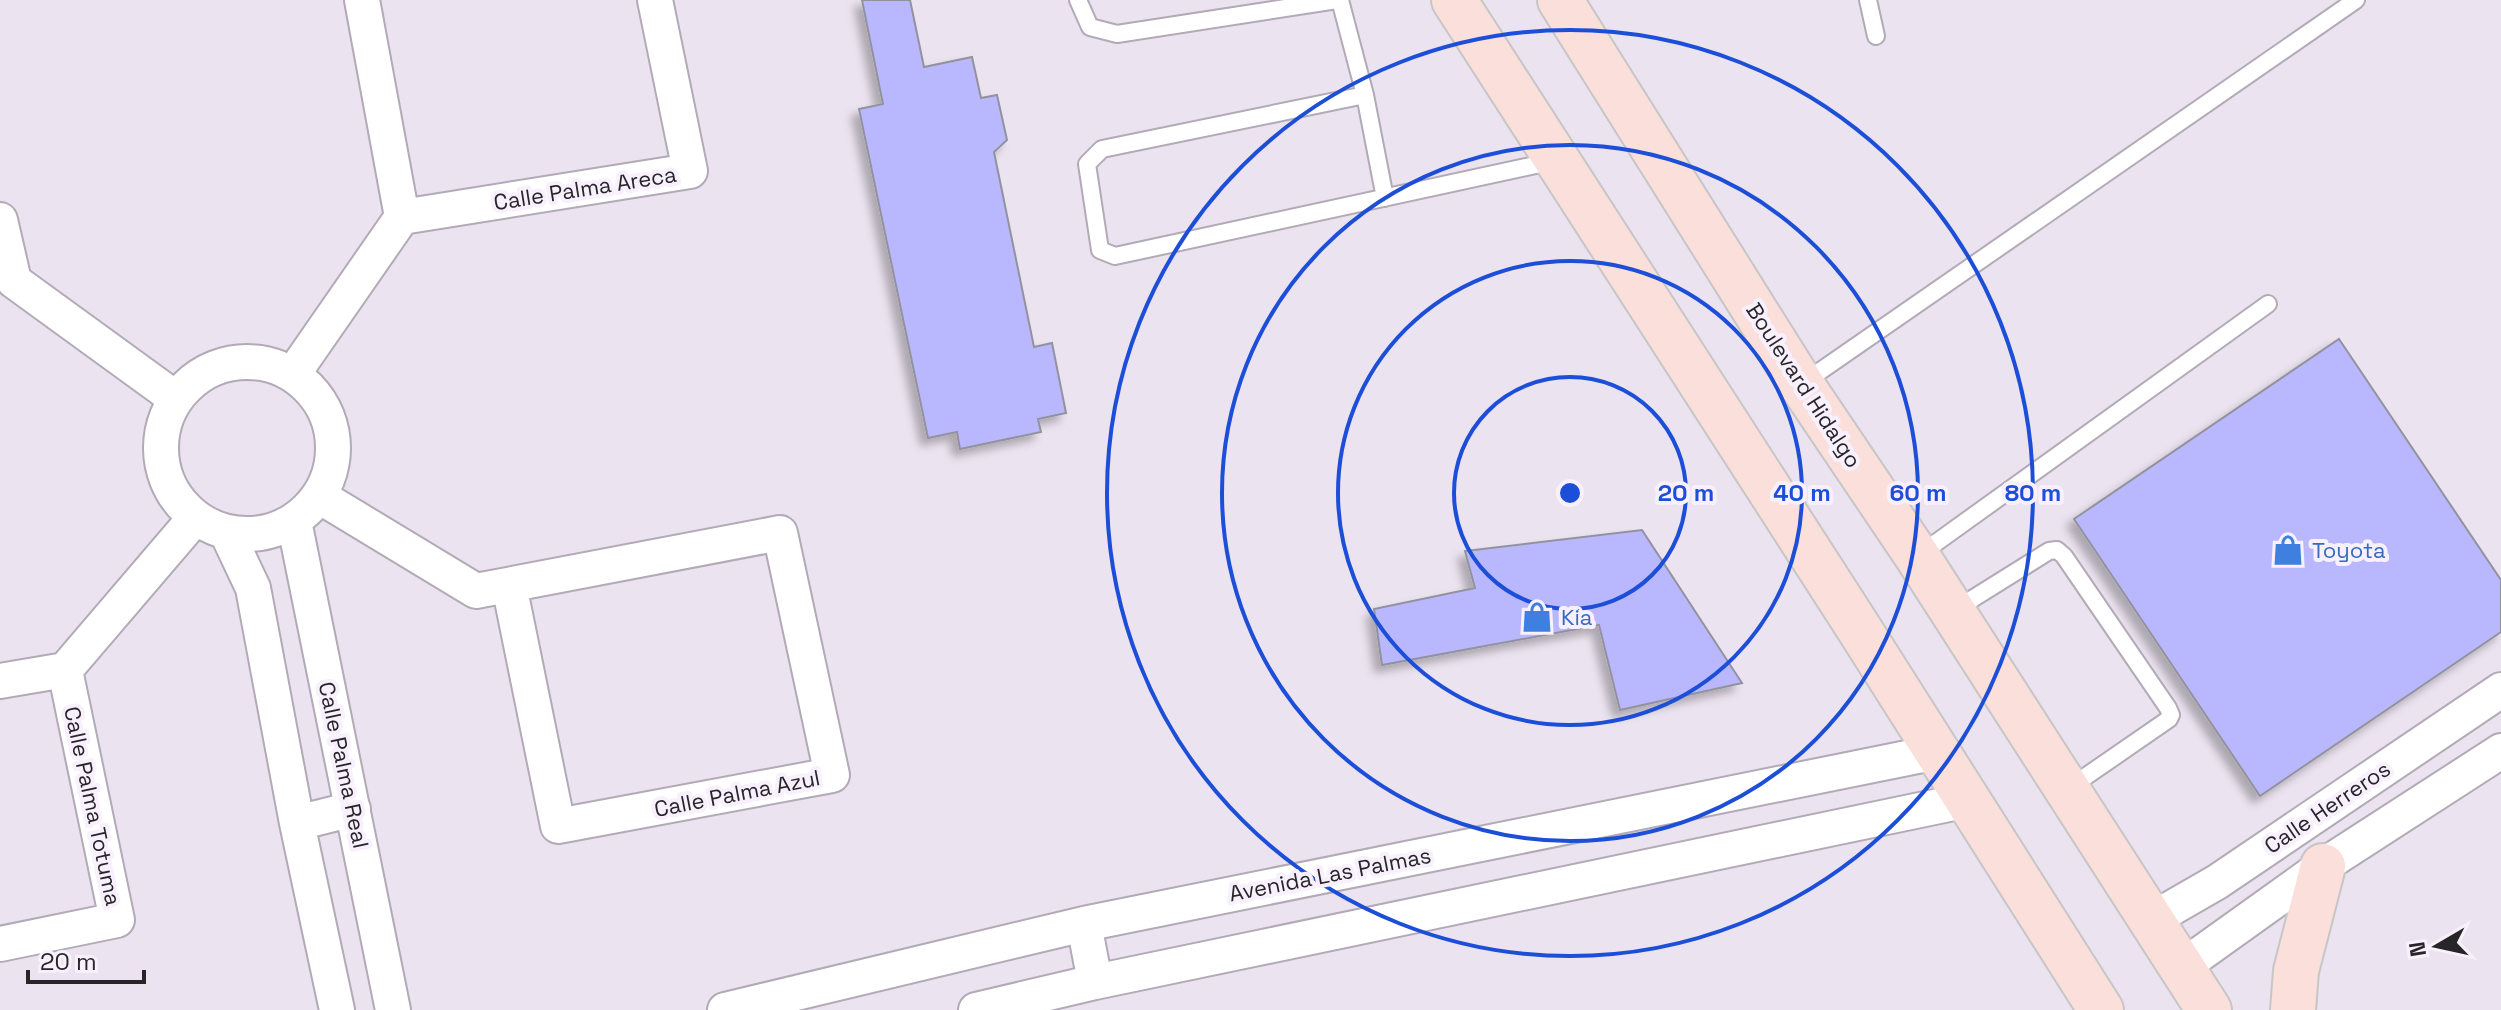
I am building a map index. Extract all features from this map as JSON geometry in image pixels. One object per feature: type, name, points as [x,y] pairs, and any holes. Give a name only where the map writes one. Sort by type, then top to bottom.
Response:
[{"type":"main road","points":[[1454,0],[2101,1010]]},
{"type":"main road","name":"Boulevard Hidalgo","points":[[1560,0],[1801,384],[1917,556],[2209,1010]]},
{"type":"main road","points":[[2293,1010],[2296,971],[2323,866]]},
{"type":"street","points":[[293,374],[402,217],[362,0]]},
{"type":"street","name":"Calle Palma Areca","points":[[402,217],[690,171],[655,0]]},
{"type":"street","points":[[0,220],[7,282],[175,398]]},
{"type":"street","points":[[263,361],[293,374],[318,398],[332,430],[332,464],[319,496],[294,521],[261,534],[227,533],[195,518],[172,493],[160,462],[162,429],[175,398],[199,375],[229,362],[263,361]]},
{"type":"street","name":"Calle Palma Azul","points":[[319,496],[476,591],[780,533],[832,775],[558,826],[509,585]]},
{"type":"street","points":[[0,681],[65,670],[195,518]]},
{"type":"street","name":"Calle Palma Real","points":[[294,521],[393,1010]]},
{"type":"street","points":[[227,533],[253,588],[297,823],[337,1010]]},
{"type":"street","name":"Calle Palma Totuma","points":[[0,944],[117,920],[65,670]]},
{"type":"street","name":"Calle Herreros","points":[[2151,920],[2217,882],[2501,690]]},
{"type":"street","points":[[2182,967],[2323,866],[2501,751]]},
{"type":"street","name":"Avenida Las Palmas","points":[[725,1010],[1084,924],[1937,752]]},
{"type":"street","points":[[1798,780],[1809,833]]},
{"type":"street","points":[[976,1010],[1095,982],[1968,800]]},
{"type":"street","points":[[297,823],[353,809]]},
{"type":"street","points":[[1084,924],[1095,982]]},
{"type":"lane","points":[[1078,0],[1090,27],[1117,34],[1338,0],[1365,95],[1385,198]]},
{"type":"lane","points":[[1868,0],[1876,36]]},
{"type":"lane","points":[[1801,384],[2356,0]]},
{"type":"lane","points":[[1365,95],[1102,149],[1087,164],[1100,250],[1115,256],[1555,161]]},
{"type":"lane","points":[[1917,556],[2268,304]]},
{"type":"lane","points":[[1952,612],[2049,551],[2057,550],[2168,708],[2169,719],[2067,789]]},
{"type":"building","points":[[862,0],[910,0],[924,67],[972,57],[981,98],[997,95],[1007,140],[994,152],[1034,347],[1052,343],[1066,413],[1038,419],[1041,432],[960,449],[957,432],[928,438],[859,109],[883,104]]},
{"type":"building","name":"Toyota","points":[[2339,339],[2501,580],[2501,632],[2260,796],[2074,519]]},
{"type":"building","name":"Kia","points":[[1642,530],[1742,683],[1620,710],[1599,625],[1382,665],[1374,609],[1475,588],[1465,551]]},
{"type":"place","name":"Toyota","points":[[2288,550]]},
{"type":"place","name":"Kia","points":[[1537,617]]}]
